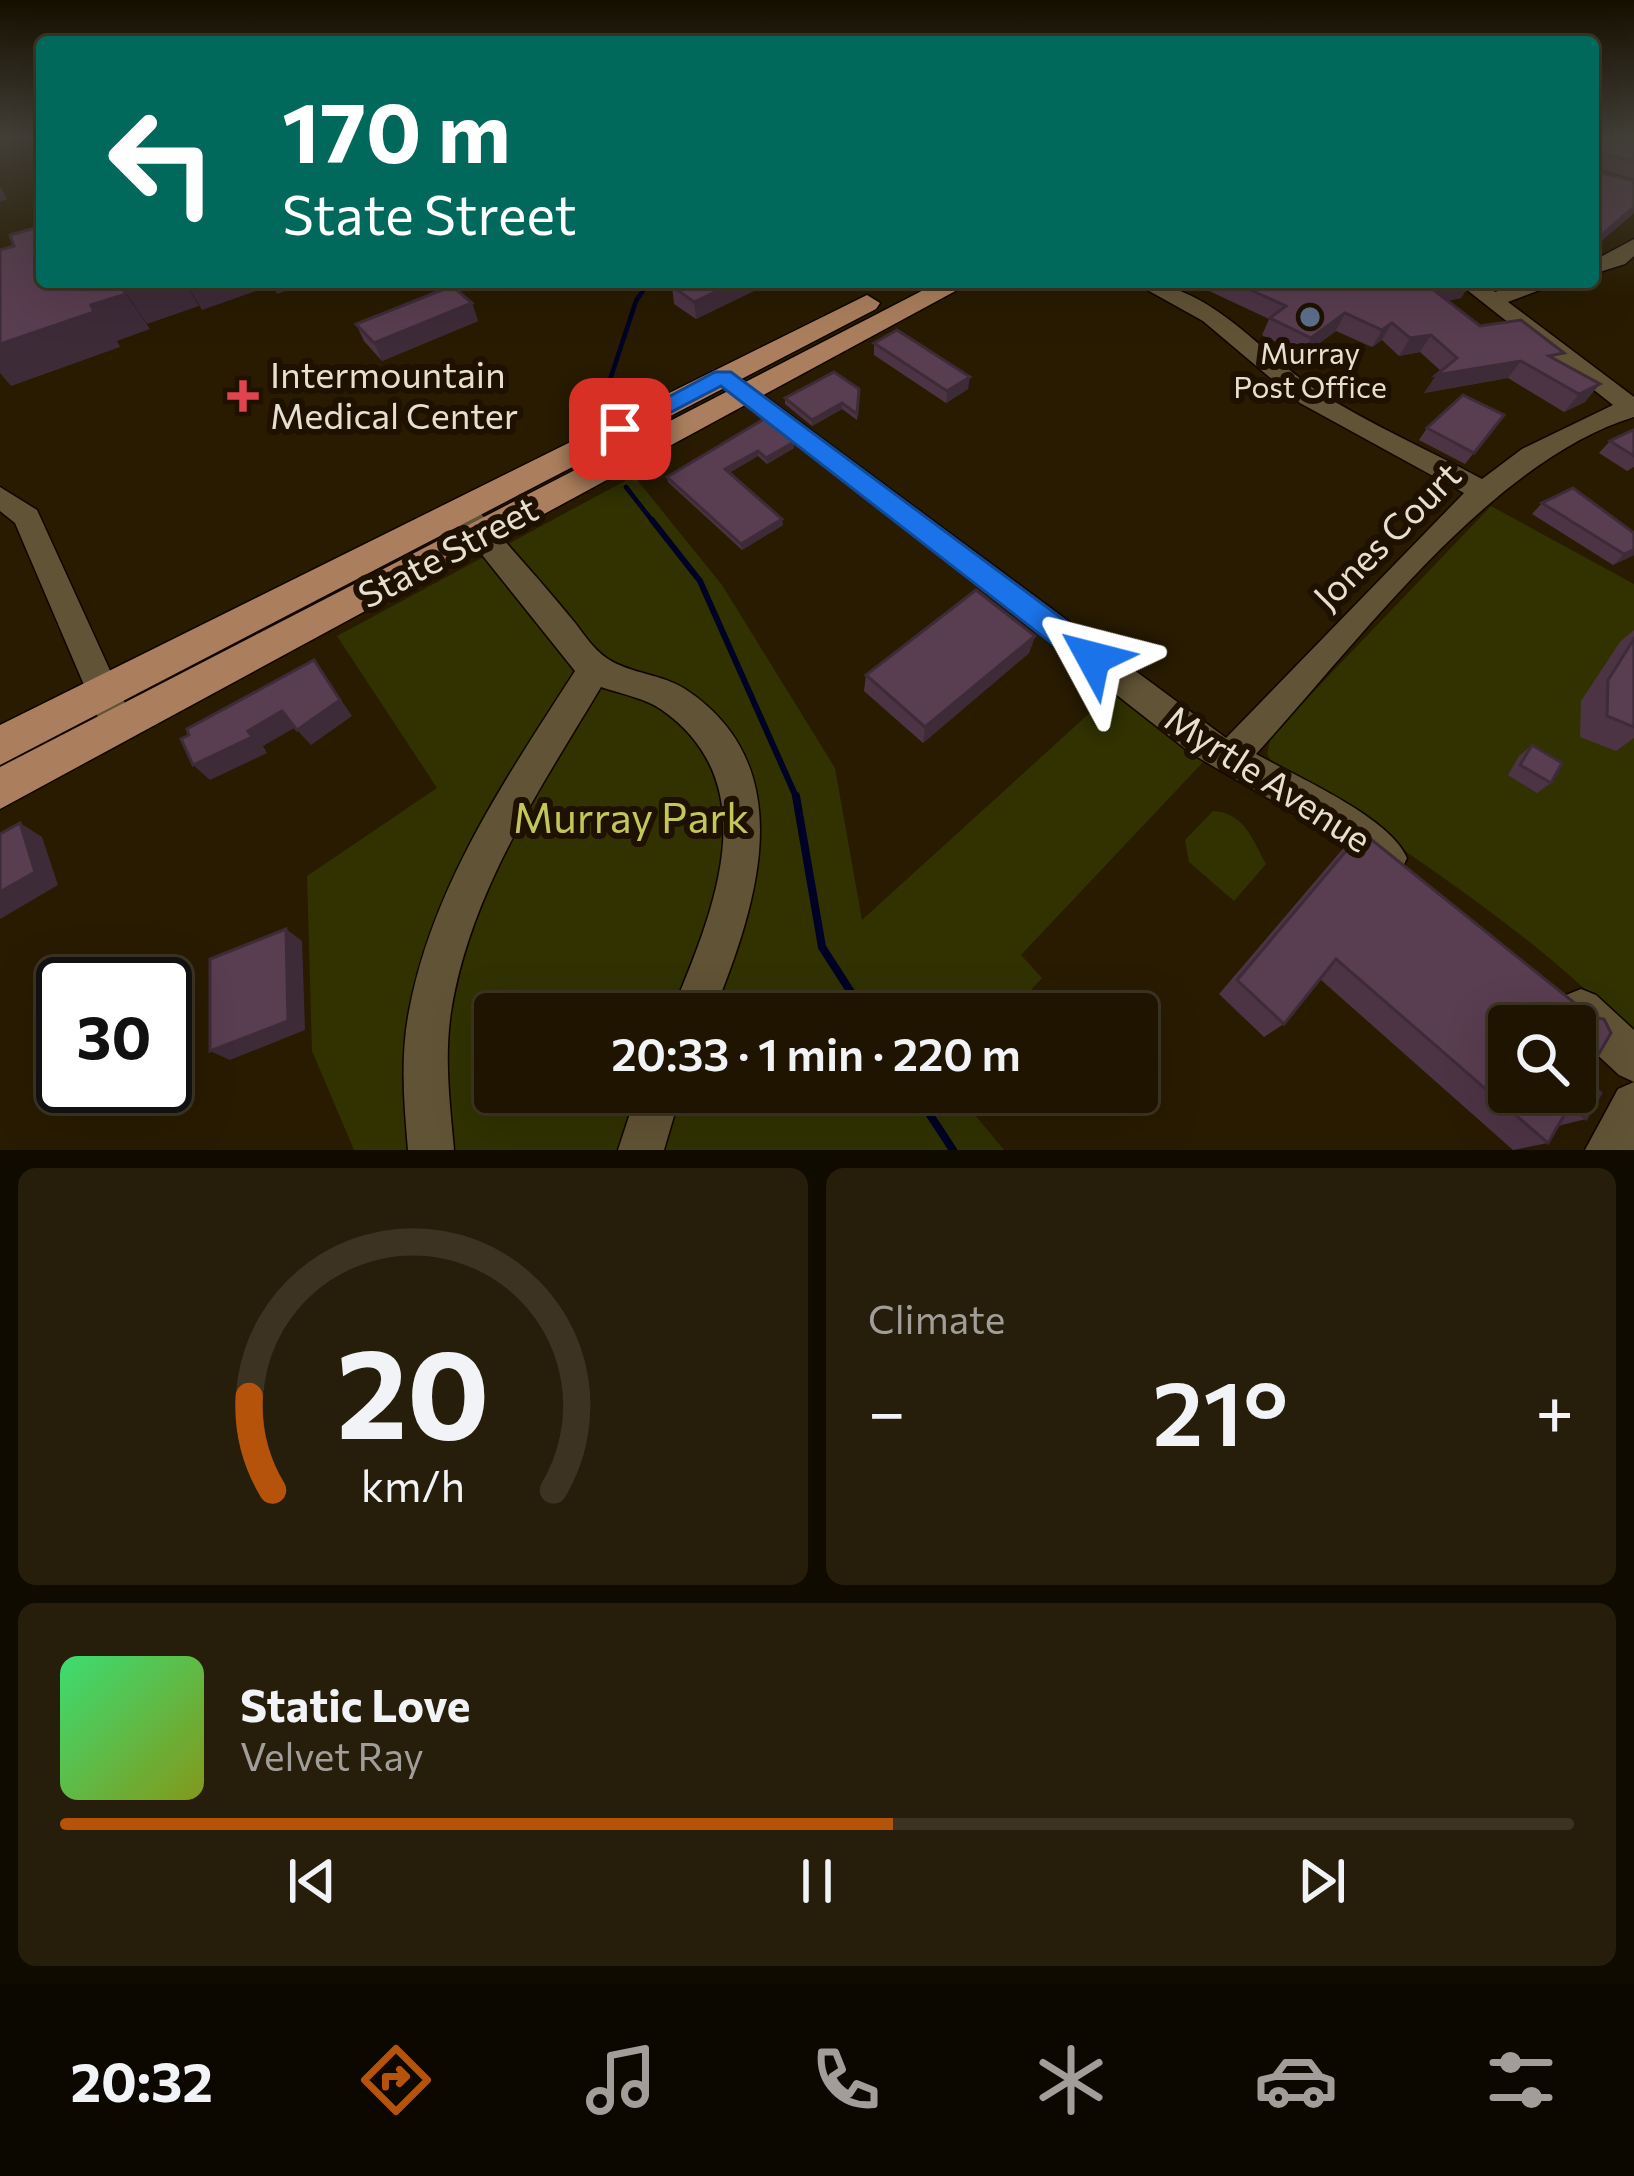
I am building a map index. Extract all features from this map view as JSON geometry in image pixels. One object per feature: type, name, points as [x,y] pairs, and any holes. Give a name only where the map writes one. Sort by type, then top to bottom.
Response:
[{"type":"main road","name":"State Street","points":[[735,385],[898,288]]},
{"type":"main road","name":"State Street","points":[[0,789],[111,710],[735,385],[946,288]]},
{"type":"main road","name":"State Street","points":[[0,746],[111,710]]},
{"type":"street","points":[[1599,266],[1618,260],[1634,245]]},
{"type":"street","points":[[1156,288],[1211,316],[1322,405],[1483,491]]},
{"type":"street","points":[[1173,288],[1222,313],[1251,336],[1255,349]]},
{"type":"street","points":[[1476,288],[1633,408]]},
{"type":"street","points":[[1491,300],[1530,288]]},
{"type":"street","name":"Myrtle Avenue","points":[[735,385],[1228,760],[1332,816],[1410,874]]},
{"type":"street","name":"Jones Court","points":[[1228,760],[1483,491],[1556,440],[1633,408]]},
{"type":"street","points":[[0,496],[27,517],[111,710]]},
{"type":"street","points":[[471,522],[595,668],[673,698],[720,741],[736,767],[744,829],[739,877],[701,993]]},
{"type":"street","points":[[431,1150],[422,1054],[442,953],[498,822],[595,668]]},
{"type":"street","points":[[1548,984],[1634,1060]]},
{"type":"street","points":[[1608,1150],[1634,1105]]},
{"type":"street","points":[[641,1150],[652,1113]]},
{"type":"green space","name":"Murray Park","points":[[634,476],[722,585],[835,768],[862,920],[1115,690],[1205,760],[1021,955],[1042,978],[1028,993],[474,993],[474,1113],[973,1113],[1004,1150],[354,1150],[312,1051],[307,876],[437,788],[337,636]]},
{"type":"green space","points":[[1491,506],[1634,584],[1634,1039],[1532,944],[1342,807],[1291,778],[1267,754],[1271,736]]},
{"type":"green space","points":[[1213,811],[1241,823],[1266,864],[1234,901],[1189,862],[1185,840]]},
{"type":"building","points":[[1599,190],[1634,190],[1634,207],[1599,235]]},
{"type":"building","points":[[36,228],[36,288],[126,288],[126,294],[91,305],[94,312],[0,344],[0,250],[14,246],[10,235]]},
{"type":"building","points":[[447,288],[454,288],[472,303],[374,343],[356,324]]},
{"type":"building","points":[[675,288],[723,288],[694,302]]},
{"type":"building","points":[[1246,288],[1431,288],[1480,326],[1521,320],[1564,353],[1549,356],[1600,384],[1579,394],[1521,361],[1436,375],[1457,358],[1431,335],[1410,338],[1392,323],[1382,330],[1345,313],[1311,338],[1270,318],[1286,306]]},
{"type":"building","points":[[897,330],[970,377],[947,391],[874,343]]},
{"type":"building","points":[[834,372],[859,389],[857,414],[842,403],[812,420],[785,398]]},
{"type":"building","points":[[1463,395],[1504,415],[1474,453],[1427,428]]},
{"type":"building","points":[[764,419],[794,442],[766,458],[758,451],[725,469],[782,519],[741,544],[667,477]]},
{"type":"building","points":[[1634,431],[1634,456],[1610,441]]},
{"type":"building","points":[[1573,488],[1634,533],[1634,550],[1624,554],[1542,503]]},
{"type":"building","points":[[976,590],[1035,636],[925,727],[866,675]]},
{"type":"building","points":[[1634,639],[1634,727],[1607,716],[1608,680]]},
{"type":"building","points":[[314,660],[340,700],[297,730],[282,711],[248,731],[252,737],[193,765],[181,739],[189,735],[187,729]]},
{"type":"building","points":[[1532,745],[1562,763],[1551,783],[1520,765]]},
{"type":"building","points":[[20,823],[35,872],[0,892],[0,834]]},
{"type":"building","points":[[1362,832],[1577,1005],[1488,1005],[1488,1091],[1336,959],[1284,1024],[1237,980]]},
{"type":"building","points":[[286,929],[288,1021],[210,1051],[210,959]]},
{"type":"building","points":[[1596,1018],[1604,1019],[1611,1033],[1596,1059]]},
{"type":"building","points":[[1513,1113],[1565,1113],[1548,1143]]},
{"type":"waterway","points":[[599,413],[636,301],[645,288]]},
{"type":"waterway","points":[[626,487],[654,523]]},
{"type":"waterway","points":[[652,520],[700,581],[796,797]]},
{"type":"waterway","points":[[796,797],[822,947],[852,993]]},
{"type":"waterway","points":[[929,1113],[953,1150]]},
{"type":"place","name":"Murray Post Office","points":[[1310,317]]},
{"type":"place","name":"Intermountain Medical Center","points":[[243,396]]},
{"type":"route","points":[[620,429],[723,376],[1093,658]]}]
